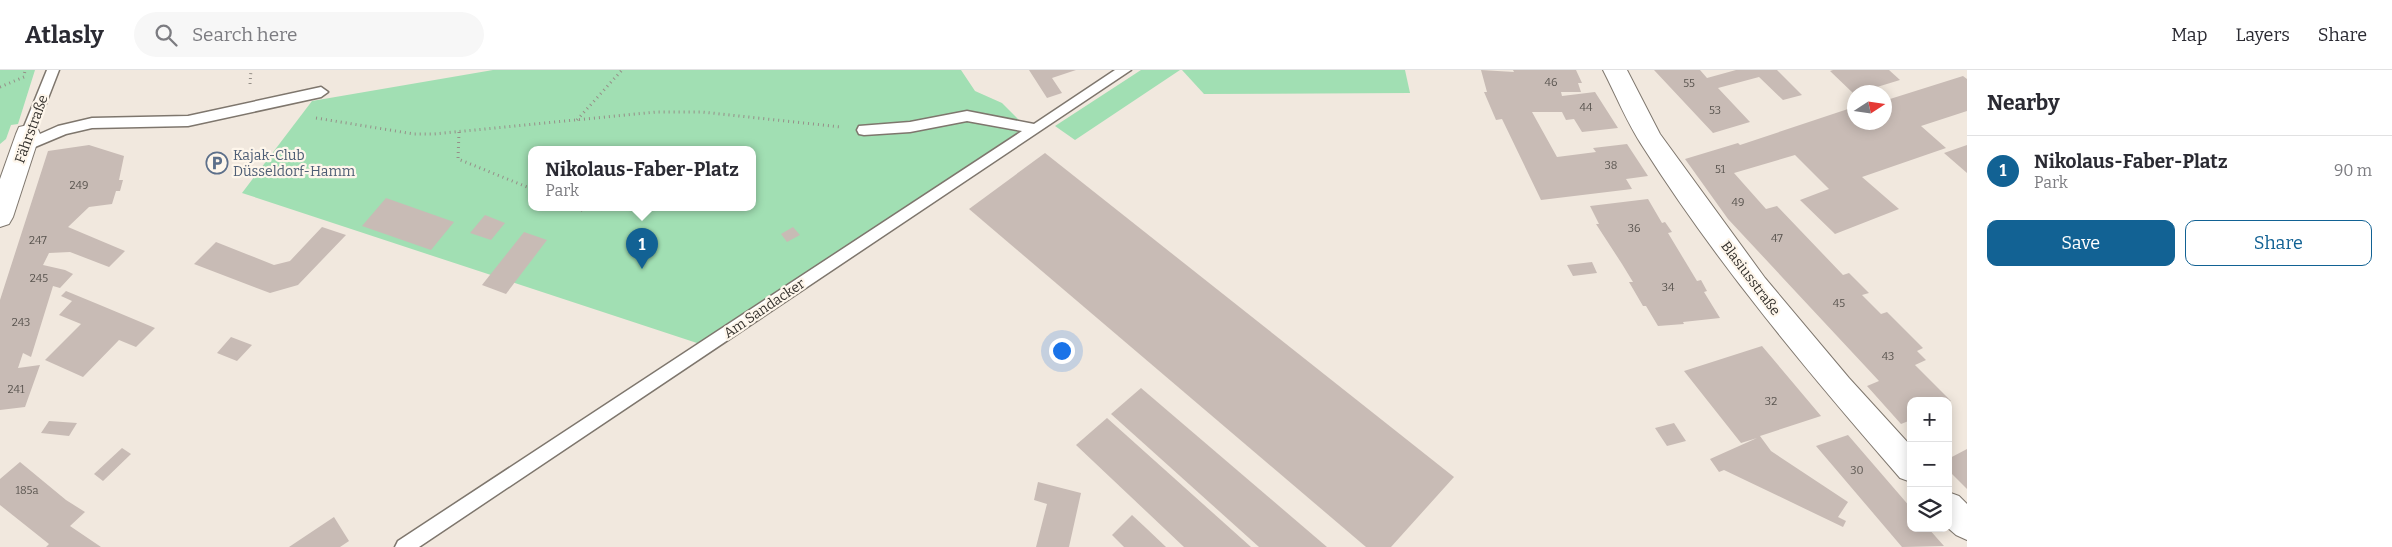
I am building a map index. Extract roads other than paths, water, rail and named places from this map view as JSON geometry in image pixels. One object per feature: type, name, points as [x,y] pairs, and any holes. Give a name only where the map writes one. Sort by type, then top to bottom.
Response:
[{"type":"street","name":"Blasiusstraße","points":[[1615,70],[1651,140],[1755,286],[1839,387],[1907,464]]},
{"type":"street","name":"Fährstraße","points":[[0,217],[26,141]]},
{"type":"street","points":[[1952,510],[1967,525]]},
{"type":"lane","name":"Fährstraße","points":[[26,141],[53,70]]},
{"type":"lane","name":"Am Sandacker","points":[[404,547],[1125,70]]},
{"type":"lane","points":[[26,141],[92,122],[188,121],[280,103],[321,92]]},
{"type":"lane","points":[[864,130],[910,127],[967,116],[1036,129]]},
{"type":"place","name":"Kajak-Club Düsseldorf-Hamm","points":[[217,163]]},
{"type":"place","name":"Nikolaus-Faber-Platz","points":[[642,269]]}]
